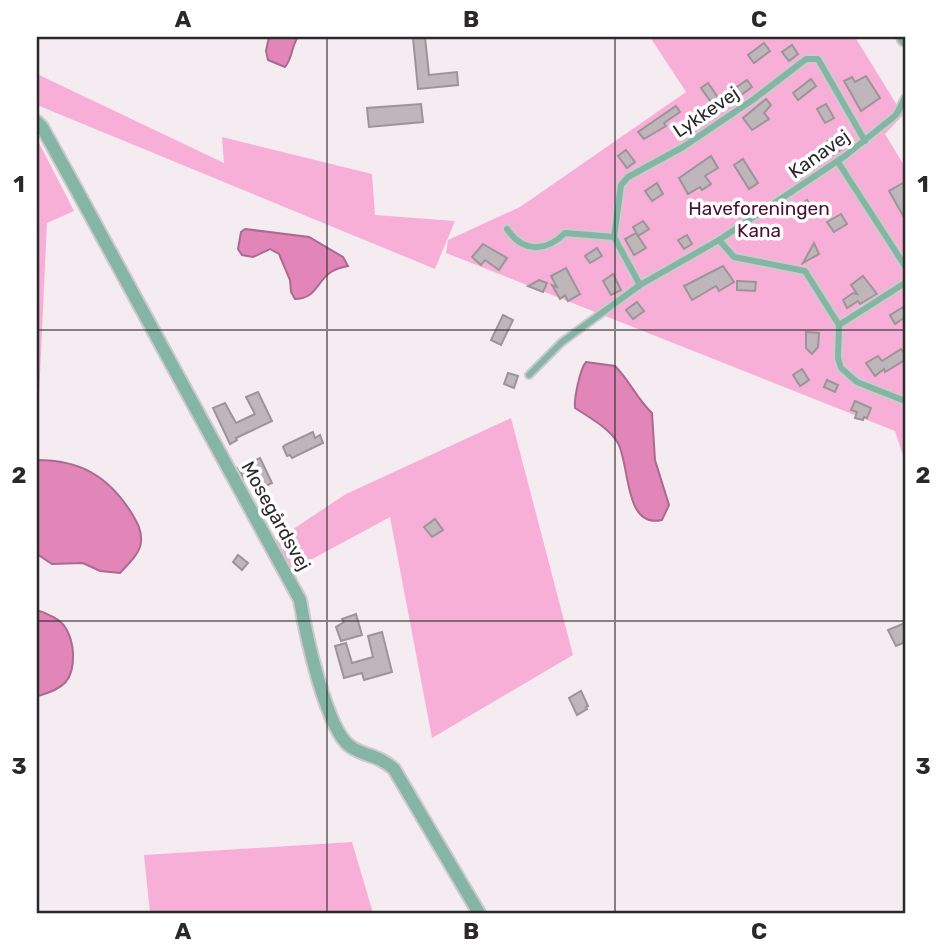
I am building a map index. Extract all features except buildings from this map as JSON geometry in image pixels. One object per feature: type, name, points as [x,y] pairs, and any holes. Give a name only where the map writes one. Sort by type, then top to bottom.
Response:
[{"type":"street","name":"Mosegårdsvej","points":[[37,122],[300,600],[306,641],[337,732],[350,747],[383,759],[394,769],[479,913]]},
{"type":"lane","name":"Lykkevej","points":[[614,237],[621,186],[628,177],[683,147],[754,99],[806,59],[818,59],[865,141]]},
{"type":"lane","name":"Kanavej","points":[[529,375],[562,342],[640,285],[719,240],[838,162],[895,115],[905,99]]},
{"type":"lane","points":[[838,162],[905,266]]},
{"type":"lane","points":[[507,229],[513,239],[524,244],[545,247],[555,243],[565,233],[614,237],[640,285]]},
{"type":"lane","points":[[719,240],[734,257],[805,271],[839,325],[838,358],[841,369],[857,382],[905,401]]},
{"type":"lane","points":[[839,325],[905,283]]},
{"type":"green space","name":"Haveforeningen Kana","points":[[650,37],[855,37],[903,115],[885,134],[905,167],[905,461],[895,431],[446,253],[448,240],[520,207],[686,92]]},
{"type":"green space","points":[[37,74],[224,163],[222,137],[372,174],[375,215],[455,221],[435,269],[37,105]]},
{"type":"green space","points":[[37,139],[74,211],[47,223],[37,439]]},
{"type":"green space","points":[[511,418],[573,655],[432,738],[390,517],[292,570],[275,541],[346,494]]},
{"type":"green space","points":[[352,842],[373,913],[150,913],[144,855]]},
{"type":"shaded area","points":[[269,37],[298,37],[285,67],[268,60],[266,51]]},
{"type":"shaded area","points":[[245,229],[309,237],[343,257],[348,266],[331,272],[308,296],[295,299],[279,254],[270,249],[253,257],[242,255],[238,249],[241,232]]},
{"type":"shaded area","points":[[586,362],[615,366],[652,413],[655,460],[669,505],[662,520],[650,520],[641,515],[630,493],[618,443],[604,428],[575,408],[578,384]]},
{"type":"shaded area","points":[[37,460],[67,463],[92,472],[122,499],[137,523],[141,542],[136,555],[120,573],[100,571],[83,563],[52,564],[37,554]]},
{"type":"shaded area","points":[[37,610],[52,617],[67,630],[73,654],[71,671],[65,683],[38,696]]}]
